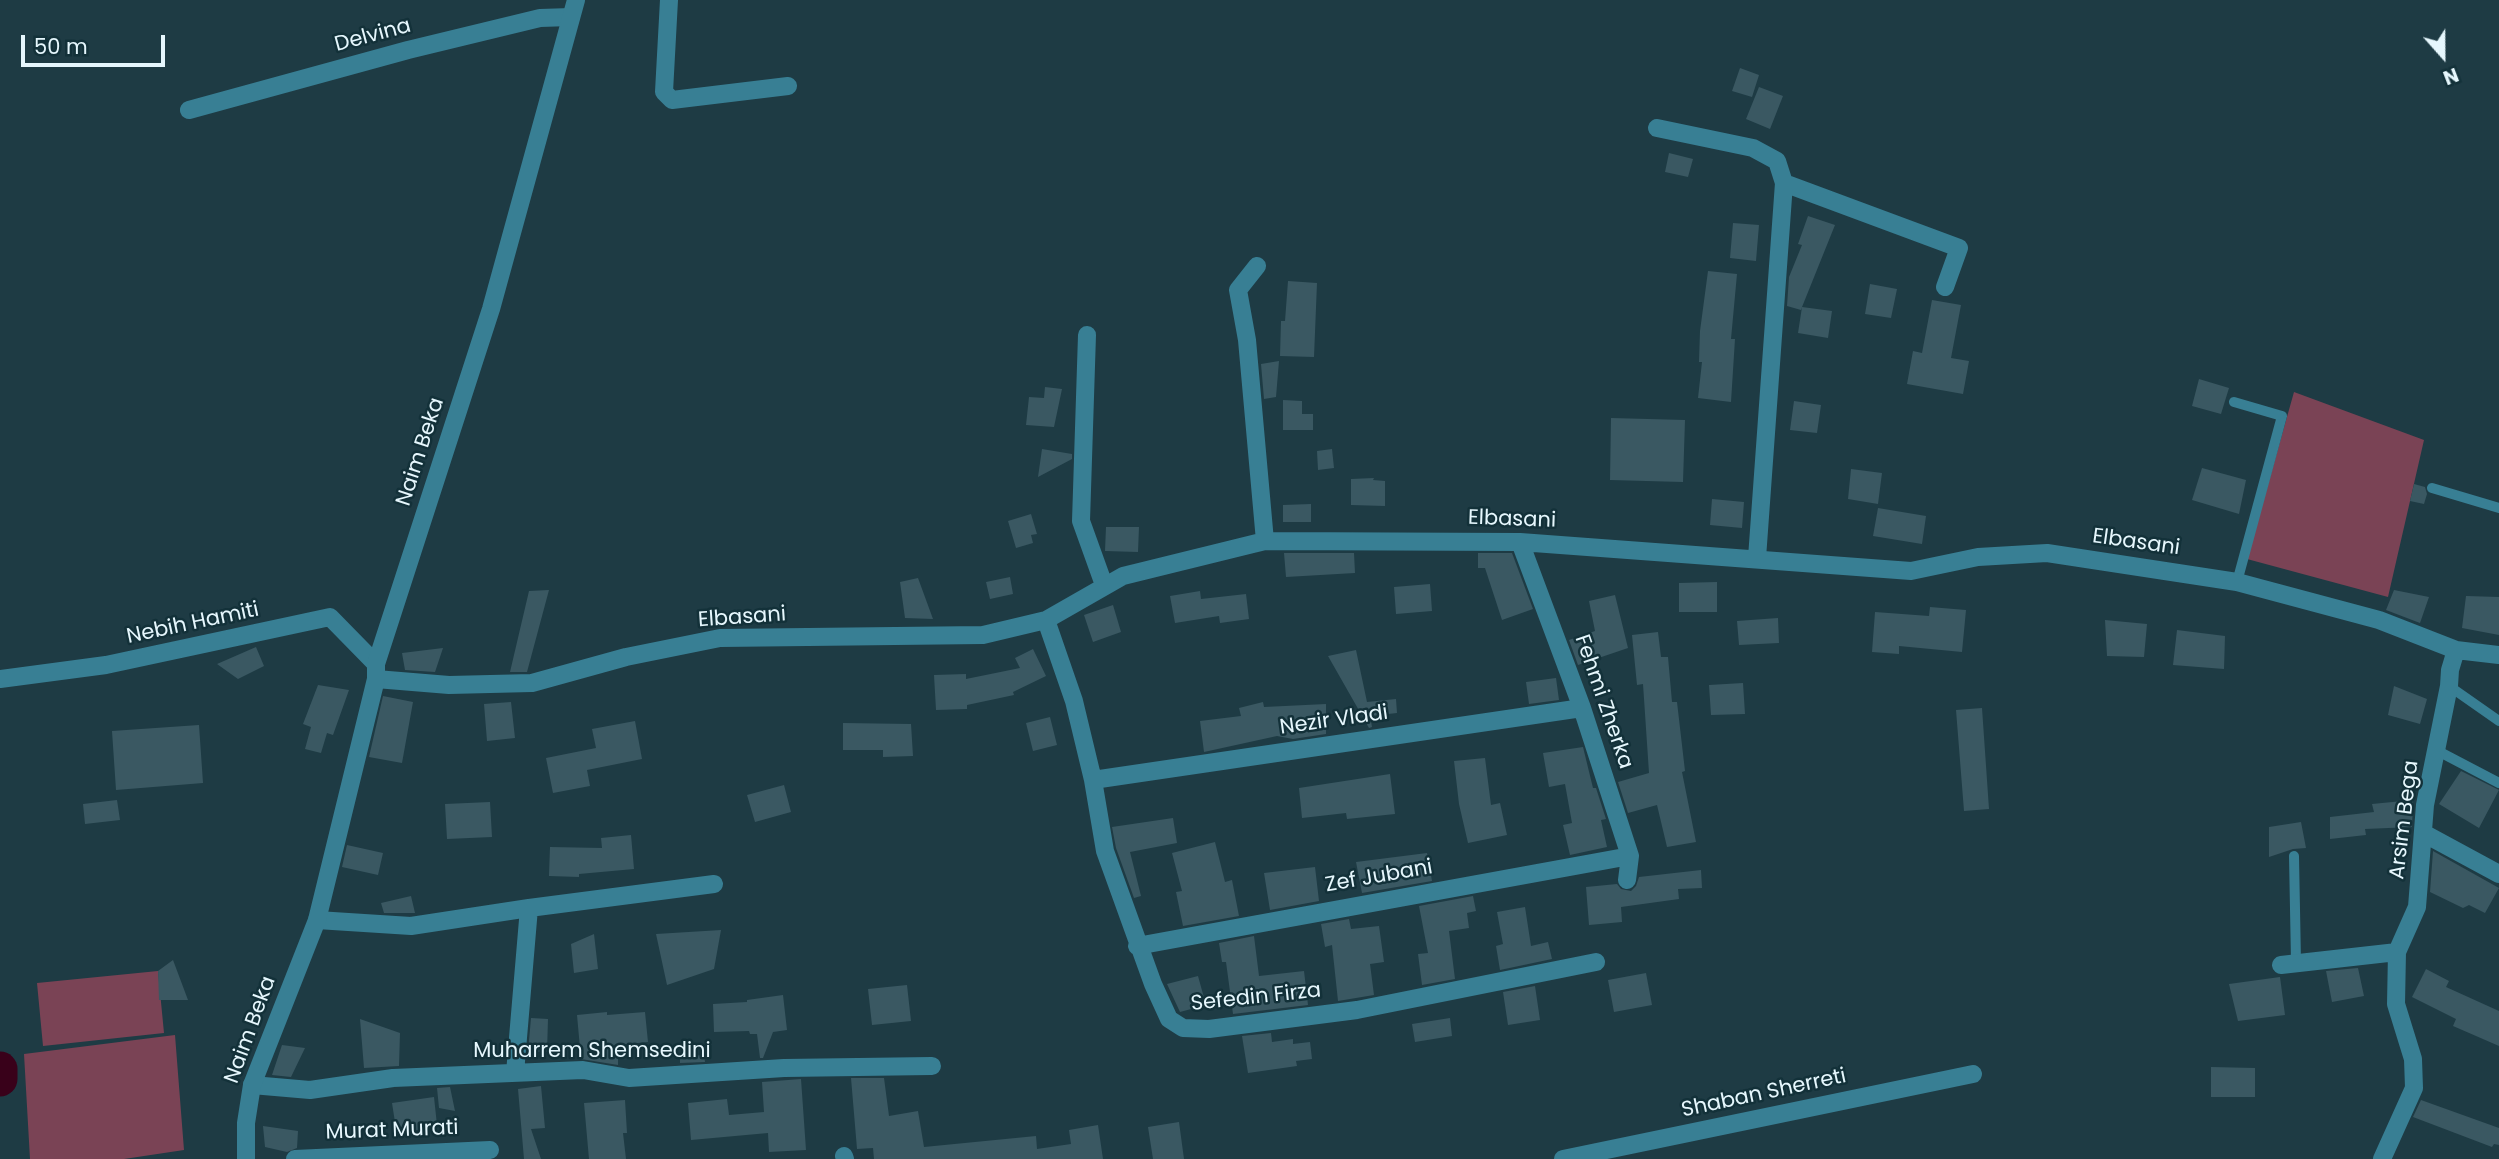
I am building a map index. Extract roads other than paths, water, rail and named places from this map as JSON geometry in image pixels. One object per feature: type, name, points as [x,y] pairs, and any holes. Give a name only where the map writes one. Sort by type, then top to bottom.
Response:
[{"type":"street","points":[[669,0],[664,92],[672,100],[788,86]]},
{"type":"street","name":"Delvina","points":[[189,110],[421,46],[573,8]]},
{"type":"street","name":"Naim Beka","points":[[246,1159],[246,1123],[252,1085],[317,920],[376,672],[491,309],[573,8]]},
{"type":"street","points":[[1657,128],[1753,148],[1777,161],[1784,183],[1757,558]]},
{"type":"street","points":[[1784,183],[1959,248],[1945,287]]},
{"type":"street","points":[[1257,266],[1238,290],[1247,340],[1265,541]]},
{"type":"street","points":[[1087,335],[1081,522],[1104,585]]},
{"type":"street","name":"Elbasani","points":[[376,672],[449,685],[532,683],[626,657],[720,638],[982,635],[1046,620],[1104,585],[1173,562],[1265,541],[1520,542],[1911,570],[1979,557],[2046,553],[2237,582],[2379,620],[2456,650],[2499,655]]},
{"type":"street","name":"Fehmi Zherka","points":[[1520,542],[1582,708],[1630,856],[1627,880]]},
{"type":"street","name":"Nebih Hamiti","points":[[0,680],[106,665],[330,617],[376,672]]},
{"type":"street","name":"Sefedin Firza","points":[[1046,620],[1074,701],[1093,780],[1105,852],[1137,946],[1169,1018],[1183,1028],[1209,1029],[1357,1010],[1596,962]]},
{"type":"street","name":"Arsim Bega","points":[[2382,1159],[2414,1088],[2413,1059],[2396,1004],[2397,952],[2417,907],[2425,834],[2425,805],[2456,650]]},
{"type":"street","name":"Nezir Vladi","points":[[1093,780],[1582,708]]},
{"type":"street","points":[[2425,834],[2499,874]]},
{"type":"street","name":"Zef Jubani","points":[[1137,946],[1630,856]]},
{"type":"street","points":[[317,920],[411,926],[714,884]]},
{"type":"street","points":[[515,1073],[529,908]]},
{"type":"street","points":[[2289,964],[2397,952]]},
{"type":"street","name":"Muharrem Shemsedini","points":[[252,1085],[310,1090],[393,1078],[583,1070],[629,1078],[784,1068],[932,1066]]},
{"type":"street","name":"Shaban Sherreti","points":[[1563,1159],[1973,1074]]},
{"type":"street","name":"Murat Murati","points":[[295,1159],[490,1150]]},
{"type":"lane","points":[[2234,402],[2282,416],[2237,582]]},
{"type":"lane","points":[[2432,488],[2499,508]]},
{"type":"lane","points":[[2449,686],[2499,721]]},
{"type":"lane","points":[[2436,750],[2499,783]]},
{"type":"lane","points":[[2289,964],[2294,856]]},
{"type":"waterway","points":[[0,1069],[0,1079]]}]
